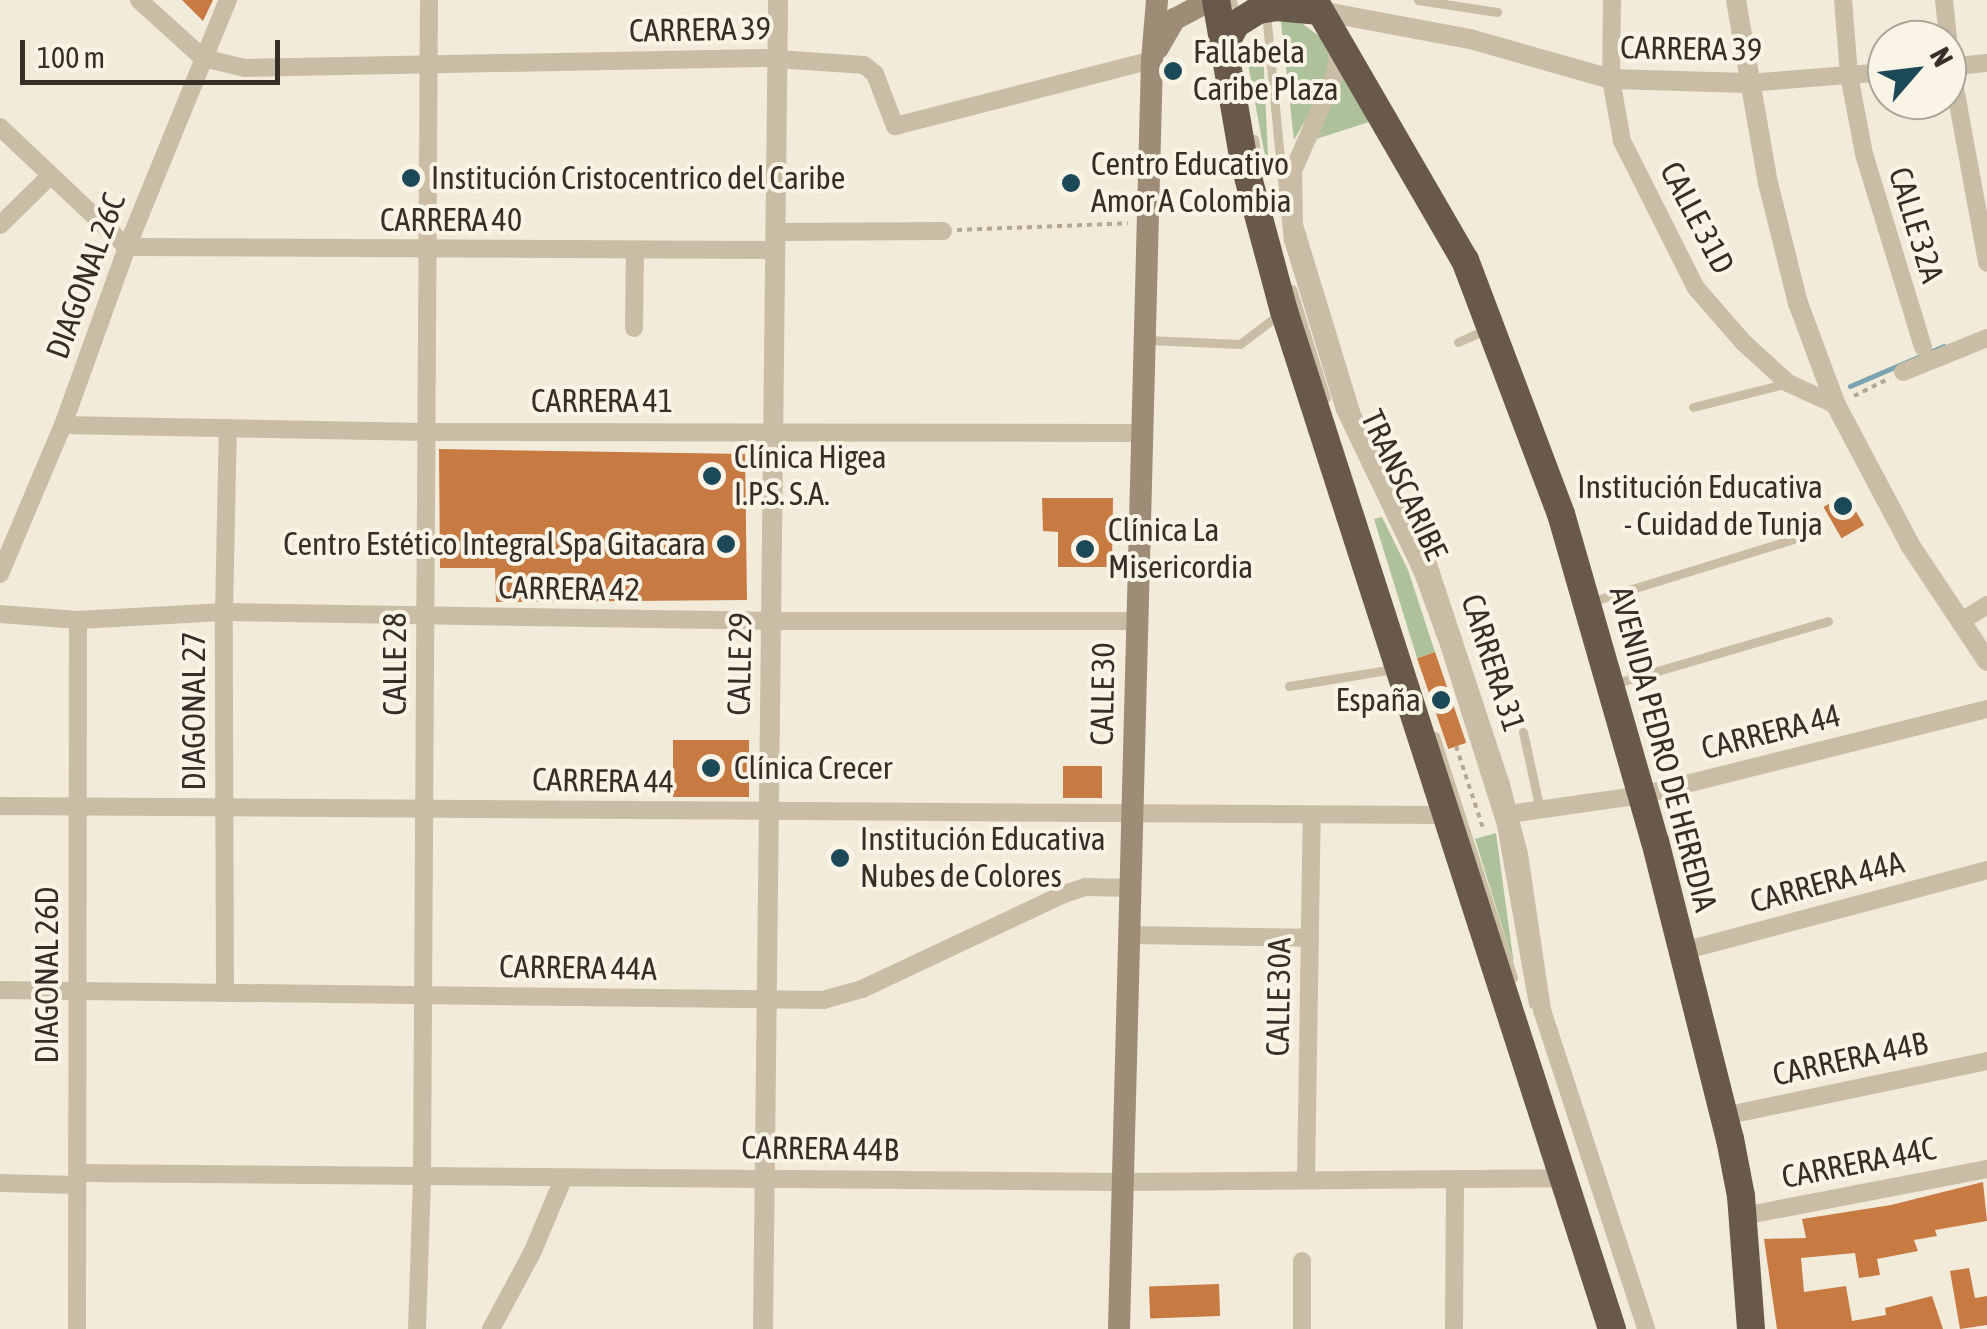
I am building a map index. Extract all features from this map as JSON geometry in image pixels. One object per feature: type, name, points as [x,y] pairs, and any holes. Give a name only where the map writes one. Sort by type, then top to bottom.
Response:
[{"type":"highway","points":[[1213,0],[1232,29],[1244,162],[1284,312],[1612,1329]]},
{"type":"highway","points":[[1232,29],[1265,4],[1323,15]]},
{"type":"highway","name":"AVENIDA PEDRO DE HEREDIA","points":[[1323,15],[1440,213],[1491,327],[1561,514],[1642,795],[1724,1116],[1742,1216],[1751,1329]]},
{"type":"main road","name":"CALLE 30","points":[[1119,1329],[1152,60],[1157,0]]},
{"type":"main road","name":"CALLE 30","points":[[1152,60],[1175,18],[1213,0]]},
{"type":"street","points":[[139,0],[203,58]]},
{"type":"street","name":"DIAGONAL 26C","points":[[2,561],[63,425],[127,247],[228,0]]},
{"type":"street","name":"CALLE 28","points":[[416,1329],[422,1176],[429,0]]},
{"type":"street","name":"CALLE 29","points":[[763,1329],[778,0]]},
{"type":"street","name":"CALLE 31D","points":[[1612,0],[1611,79],[1622,141],[1696,288],[1744,343],[1788,383],[1836,405]]},
{"type":"street","name":"CALLE 31D","points":[[1736,0],[1747,83],[1798,303],[1836,405],[1910,545],[1987,661]]},
{"type":"street","name":"CALLE 32A","points":[[1842,0],[1849,75],[1883,229],[1922,346]]},
{"type":"street","name":"CARRERA 39","points":[[1323,15],[1470,39],[1611,79],[1747,83],[1867,74]]},
{"type":"street","name":"CARRERA 31","points":[[1323,15],[1338,67],[1293,171],[1294,224],[1348,404],[1427,561],[1509,814],[1542,1010],[1646,1329]]},
{"type":"street","name":"CARRERA 39","points":[[203,58],[244,68],[777,58],[864,65],[880,86],[894,126],[1152,60]]},
{"type":"street","points":[[1959,120],[1987,263]]},
{"type":"street","points":[[0,126],[49,177],[127,247]]},
{"type":"street","points":[[0,225],[49,177]]},
{"type":"street","name":"CARRERA 40","points":[[127,247],[635,250],[943,231]]},
{"type":"street","points":[[634,328],[635,250]]},
{"type":"street","points":[[1904,372],[1987,338]]},
{"type":"street","name":"CARRERA 41","points":[[63,425],[427,432],[1142,433]]},
{"type":"street","name":"DIAGONAL 27","points":[[225,993],[224,612],[228,428]]},
{"type":"street","points":[[1960,622],[1987,605]]},
{"type":"street","name":"CARRERA 42","points":[[0,614],[78,620],[224,612],[771,621],[1137,621]]},
{"type":"street","name":"DIAGONAL 26D","points":[[77,1329],[78,620]]},
{"type":"street","name":"CARRERA 44","points":[[1509,814],[1642,795],[1987,709]]},
{"type":"street","name":"CARRERA 44","points":[[0,806],[78,810],[224,804],[769,814],[1444,815]]},
{"type":"street","name":"CALLE 30A","points":[[1306,1180],[1312,816]]},
{"type":"street","name":"CARRERA 44A","points":[[1683,951],[1987,870]]},
{"type":"street","name":"CARRERA 44A","points":[[0,990],[823,1000],[847,994],[1064,894],[1086,887],[1130,888]]},
{"type":"street","points":[[1129,935],[1310,938]]},
{"type":"street","name":"CARRERA 44B","points":[[1724,1116],[1987,1061]]},
{"type":"street","name":"CARRERA 44C","points":[[1742,1216],[1987,1169]]},
{"type":"street","name":"CARRERA 44B","points":[[0,1183],[422,1176],[1123,1182],[1563,1178]]},
{"type":"street","points":[[491,1329],[532,1253],[564,1177]]},
{"type":"street","points":[[1454,1329],[1455,1179]]},
{"type":"street","points":[[1302,1261],[1302,1329]]},
{"type":"lane","points":[[1418,0],[1497,12]]},
{"type":"lane","name":"TRANSCARIBE","points":[[1265,4],[1288,240],[1340,410],[1412,560],[1456,681],[1505,839],[1522,954],[1539,1025],[1638,1329]]},
{"type":"lane","name":"TRANSCARIBE","points":[[1245,93],[1277,242],[1340,442]]},
{"type":"lane","points":[[1144,340],[1240,344],[1284,312]]},
{"type":"lane","points":[[1458,342],[1491,327]]},
{"type":"lane","points":[[1692,407],[1788,383]]},
{"type":"lane","points":[[1587,603],[1794,539]]},
{"type":"lane","points":[[1610,685],[1828,621]]},
{"type":"lane","points":[[1289,686],[1397,669]]},
{"type":"lane","points":[[1433,728],[1522,1007]]},
{"type":"lane","points":[[1523,732],[1540,810]]},
{"type":"lane","points":[[1534,1044],[1624,1329]]},
{"type":"path","points":[[943,231],[1148,222]]},
{"type":"path","points":[[1456,746],[1483,828]]},
{"type":"green space","points":[[1296,19],[1319,36],[1330,56],[1326,84],[1294,140],[1281,22]]},
{"type":"green space","points":[[1263,51],[1269,178],[1246,53]]},
{"type":"green space","points":[[1344,73],[1375,120],[1313,140]]},
{"type":"green space","points":[[1382,517],[1408,570],[1435,652],[1417,658],[1374,519]]},
{"type":"green space","points":[[1496,833],[1514,965],[1475,839]]},
{"type":"building","points":[[182,0],[213,0],[203,21]]},
{"type":"building","points":[[439,449],[745,454],[747,600],[496,602],[495,568],[440,568]]},
{"type":"building","points":[[1846,494],[1864,525],[1841,538],[1823,507]]},
{"type":"building","name":"Clínica La Misericordia","points":[[1042,498],[1113,498],[1112,567],[1058,567],[1058,532],[1043,531]]},
{"type":"building","name":"España","points":[[1435,652],[1466,743],[1448,749],[1417,658]]},
{"type":"building","name":"Clínica Crecer","points":[[673,740],[749,740],[749,797],[673,797]]},
{"type":"building","points":[[1063,766],[1102,766],[1102,798],[1063,798]]},
{"type":"building","points":[[1983,1182],[1987,1221],[1935,1230],[1937,1236],[1914,1240],[1918,1251],[1877,1259],[1880,1275],[1859,1278],[1855,1253],[1801,1258],[1804,1292],[1846,1286],[1852,1321],[1886,1315],[1885,1308],[1932,1296],[1943,1329],[1777,1329],[1764,1239],[1806,1238],[1802,1219],[1891,1205]]},
{"type":"building","points":[[1969,1268],[1975,1298],[1987,1296],[1987,1325],[1960,1329],[1950,1271]]},
{"type":"building","points":[[1219,1284],[1220,1316],[1150,1318],[1149,1286]]},
{"type":"waterway","points":[[1850,386],[1944,346]]},
{"type":"place","name":"Fallabela Caribe Plaza","points":[[1173,71]]},
{"type":"place","name":"Institución Cristocentrico del Caribe","points":[[411,178]]},
{"type":"place","name":"Centro Educativo Amor A Colombia","points":[[1071,183]]},
{"type":"place","name":"Clínica Higea I.P.S. S.A.","points":[[712,476]]},
{"type":"place","name":"Institución Educativa - Cuidad de Tunja","points":[[1843,506]]},
{"type":"place","name":"Centro Estético Integral Spa Gitacara","points":[[726,544]]},
{"type":"place","name":"Clínica La Misericordia","points":[[1085,549]]},
{"type":"place","name":"España","points":[[1441,700]]},
{"type":"place","name":"Clínica Crecer","points":[[711,768]]},
{"type":"place","name":"Institución Educativa Nubes de Colores","points":[[840,858]]}]
